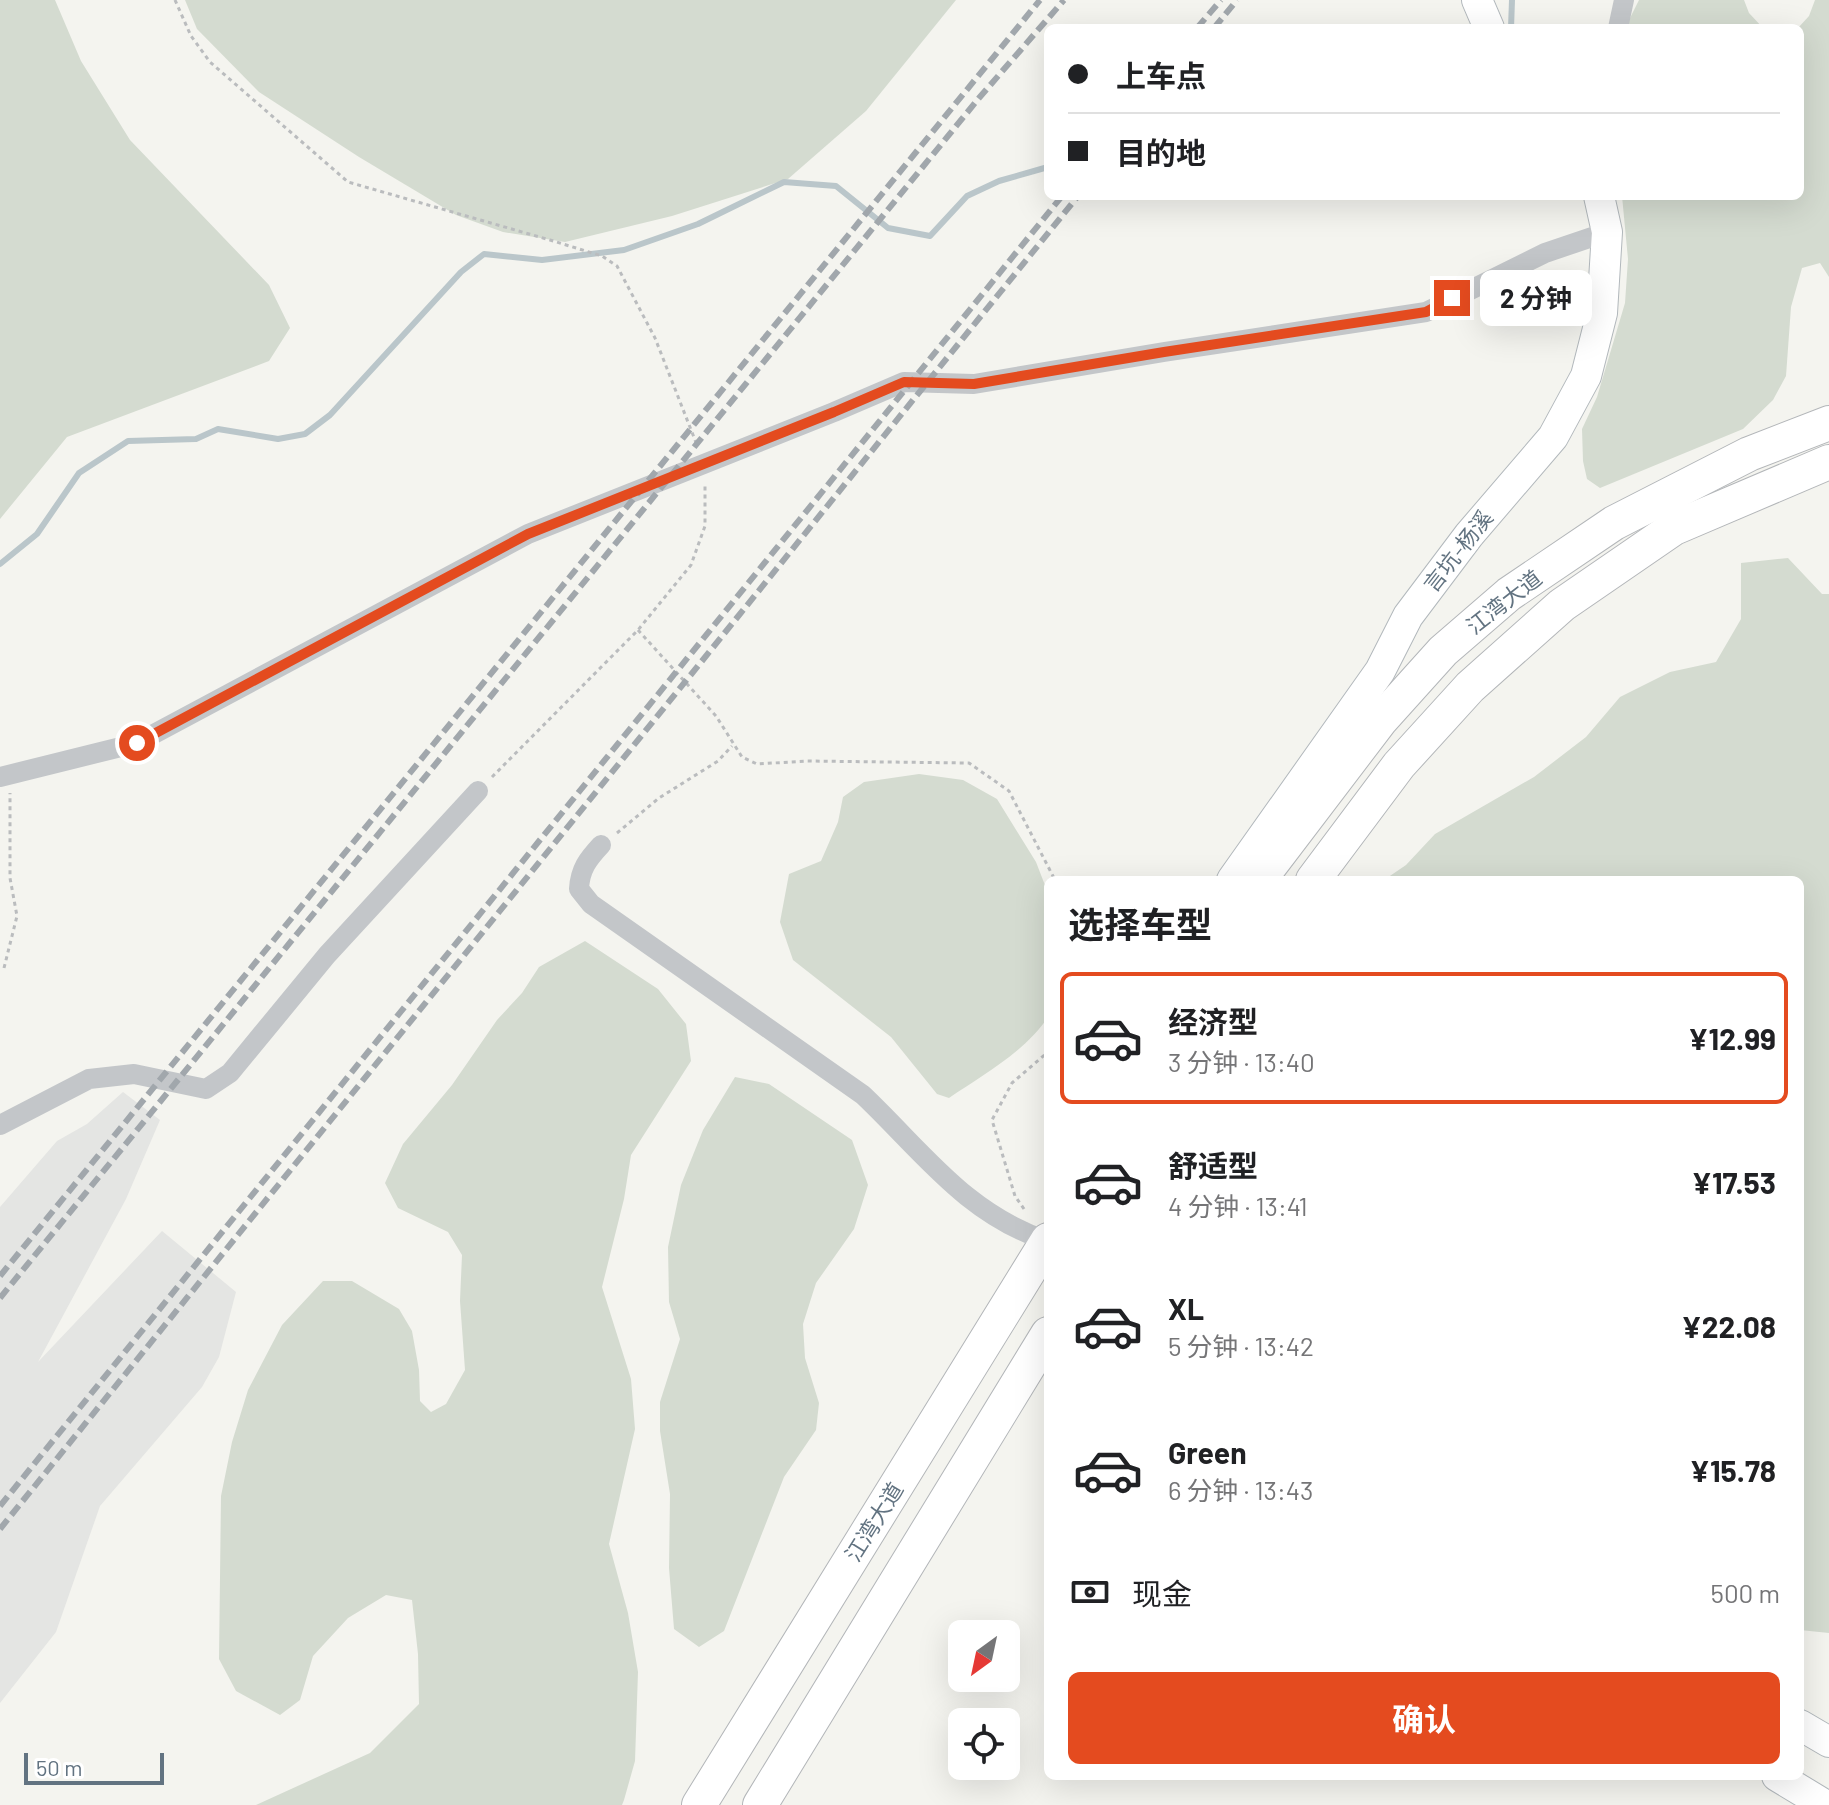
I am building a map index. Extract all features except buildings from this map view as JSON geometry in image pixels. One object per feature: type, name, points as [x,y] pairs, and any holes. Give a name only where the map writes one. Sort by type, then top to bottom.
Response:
[{"type":"highway","name":"江湾大道","points":[[1262,876],[1380,721],[1443,651],[1509,594],[1614,523],[1749,454],[1829,423]]},
{"type":"highway","name":"江湾大道","points":[[1316,876],[1399,765],[1470,687],[1562,605],[1674,528],[1829,462]]},
{"type":"highway","name":"江湾大道","points":[[699,1805],[1044,1246]]},
{"type":"highway","points":[[760,1805],[1044,1341]]},
{"type":"main road","points":[[1477,0],[1487,24]]},
{"type":"main road","name":"言坑-杨溪","points":[[1235,876],[1380,671],[1408,616],[1469,535],[1553,437],[1586,376],[1602,313],[1607,232],[1600,200]]},
{"type":"main road","points":[[1804,1727],[1829,1742]]},
{"type":"main road","points":[[1784,1780],[1825,1805]]},
{"type":"street","points":[[1619,24],[1624,0]]},
{"type":"street","points":[[5,775],[137,743],[528,534],[904,382],[974,384],[1426,312],[1545,253],[1607,232]]},
{"type":"street","points":[[0,1125],[89,1079],[134,1074],[206,1089],[230,1073],[327,955],[478,791]]},
{"type":"street","points":[[601,845],[587,860],[580,878],[579,889],[591,904],[863,1095],[965,1196],[1018,1231],[1044,1239]]},
{"type":"path","points":[[175,0],[191,36],[210,62],[348,182],[574,247],[602,256],[617,266],[655,338],[704,464],[705,526],[691,565],[638,630],[478,791]]},
{"type":"path","points":[[638,630],[716,716],[742,757],[757,764],[969,763],[1009,791],[1053,876]]},
{"type":"path","points":[[601,845],[659,798],[718,761],[733,745]]},
{"type":"path","points":[[4,968],[17,916],[10,878],[5,775]]},
{"type":"path","points":[[1044,1055],[1012,1083],[992,1120],[1015,1196],[1044,1235]]},
{"type":"shaded area","points":[[0,0],[55,0],[81,61],[130,140],[269,285],[290,328],[269,361],[67,437],[0,519]]},
{"type":"shaded area","points":[[185,0],[956,0],[866,111],[788,179],[672,216],[565,242],[503,232],[456,215],[359,157],[259,92],[197,29]]},
{"type":"shaded area","points":[[1639,0],[1744,0],[1749,13],[1759,24],[1627,24]]},
{"type":"shaded area","points":[[1815,0],[1829,0],[1829,277],[1820,263],[1802,268],[1791,307],[1786,376],[1773,400],[1743,429],[1600,488],[1587,479],[1582,429],[1597,397],[1625,303],[1628,259],[1622,200],[1804,200],[1802,24],[1809,16]]},
{"type":"shaded area","points":[[1788,558],[1822,594],[1829,594],[1829,1633],[1804,1630],[1804,876],[1390,876],[1406,865],[1435,834],[1534,777],[1586,737],[1620,697],[1670,672],[1716,662],[1741,619],[1741,563]]},
{"type":"shaded area","points":[[919,774],[963,780],[997,799],[1036,862],[1044,883],[1044,1022],[1016,1052],[949,1098],[937,1094],[891,1037],[793,960],[780,922],[789,874],[821,861],[838,822],[843,797],[864,782]]},
{"type":"shaded area","points":[[585,941],[658,989],[686,1024],[691,1061],[631,1155],[624,1199],[602,1287],[631,1379],[635,1429],[609,1544],[628,1613],[638,1672],[635,1761],[624,1800],[622,1805],[256,1805],[370,1753],[419,1704],[412,1600],[386,1595],[348,1618],[313,1656],[300,1700],[280,1715],[236,1691],[219,1659],[221,1496],[232,1442],[248,1390],[282,1325],[323,1281],[352,1281],[399,1309],[412,1331],[419,1370],[420,1401],[431,1412],[446,1404],[465,1370],[460,1301],[462,1255],[448,1232],[398,1208],[385,1183],[403,1144],[452,1085],[539,967]]},
{"type":"shaded area","points":[[735,1077],[769,1084],[852,1140],[868,1185],[854,1229],[816,1283],[803,1324],[805,1358],[819,1403],[816,1430],[784,1477],[724,1631],[699,1647],[674,1629],[669,1568],[670,1494],[660,1431],[660,1402],[680,1339],[669,1302],[668,1247],[681,1185],[703,1130]]},
{"type":"shaded area","points":[[123,1092],[160,1120],[126,1199],[38,1362],[162,1231],[236,1292],[219,1357],[202,1387],[100,1506],[56,1632],[0,1703],[0,1207],[57,1141],[87,1124]]},
{"type":"waterway","points":[[1511,24],[1512,0]]},
{"type":"waterway","points":[[0,564],[37,534],[79,473],[128,441],[196,439],[218,429],[278,439],[305,434],[330,415],[461,272],[484,254],[542,260],[624,250],[698,224],[784,182],[836,186],[888,228],[930,236],[967,196],[999,181],[1044,168]]},
{"type":"railway","points":[[0,1276],[1040,0]]},
{"type":"railway","points":[[0,1298],[979,98],[1064,0]]},
{"type":"railway","points":[[1200,24],[1221,0]]},
{"type":"railway","points":[[1217,24],[1237,0]]},
{"type":"railway","points":[[0,1506],[1059,200]]},
{"type":"railway","points":[[0,1529],[1075,200]]},
{"type":"route","points":[[137,743],[528,534],[834,412],[885,388],[904,382],[974,384],[1380,320],[1426,312],[1452,298]]}]
